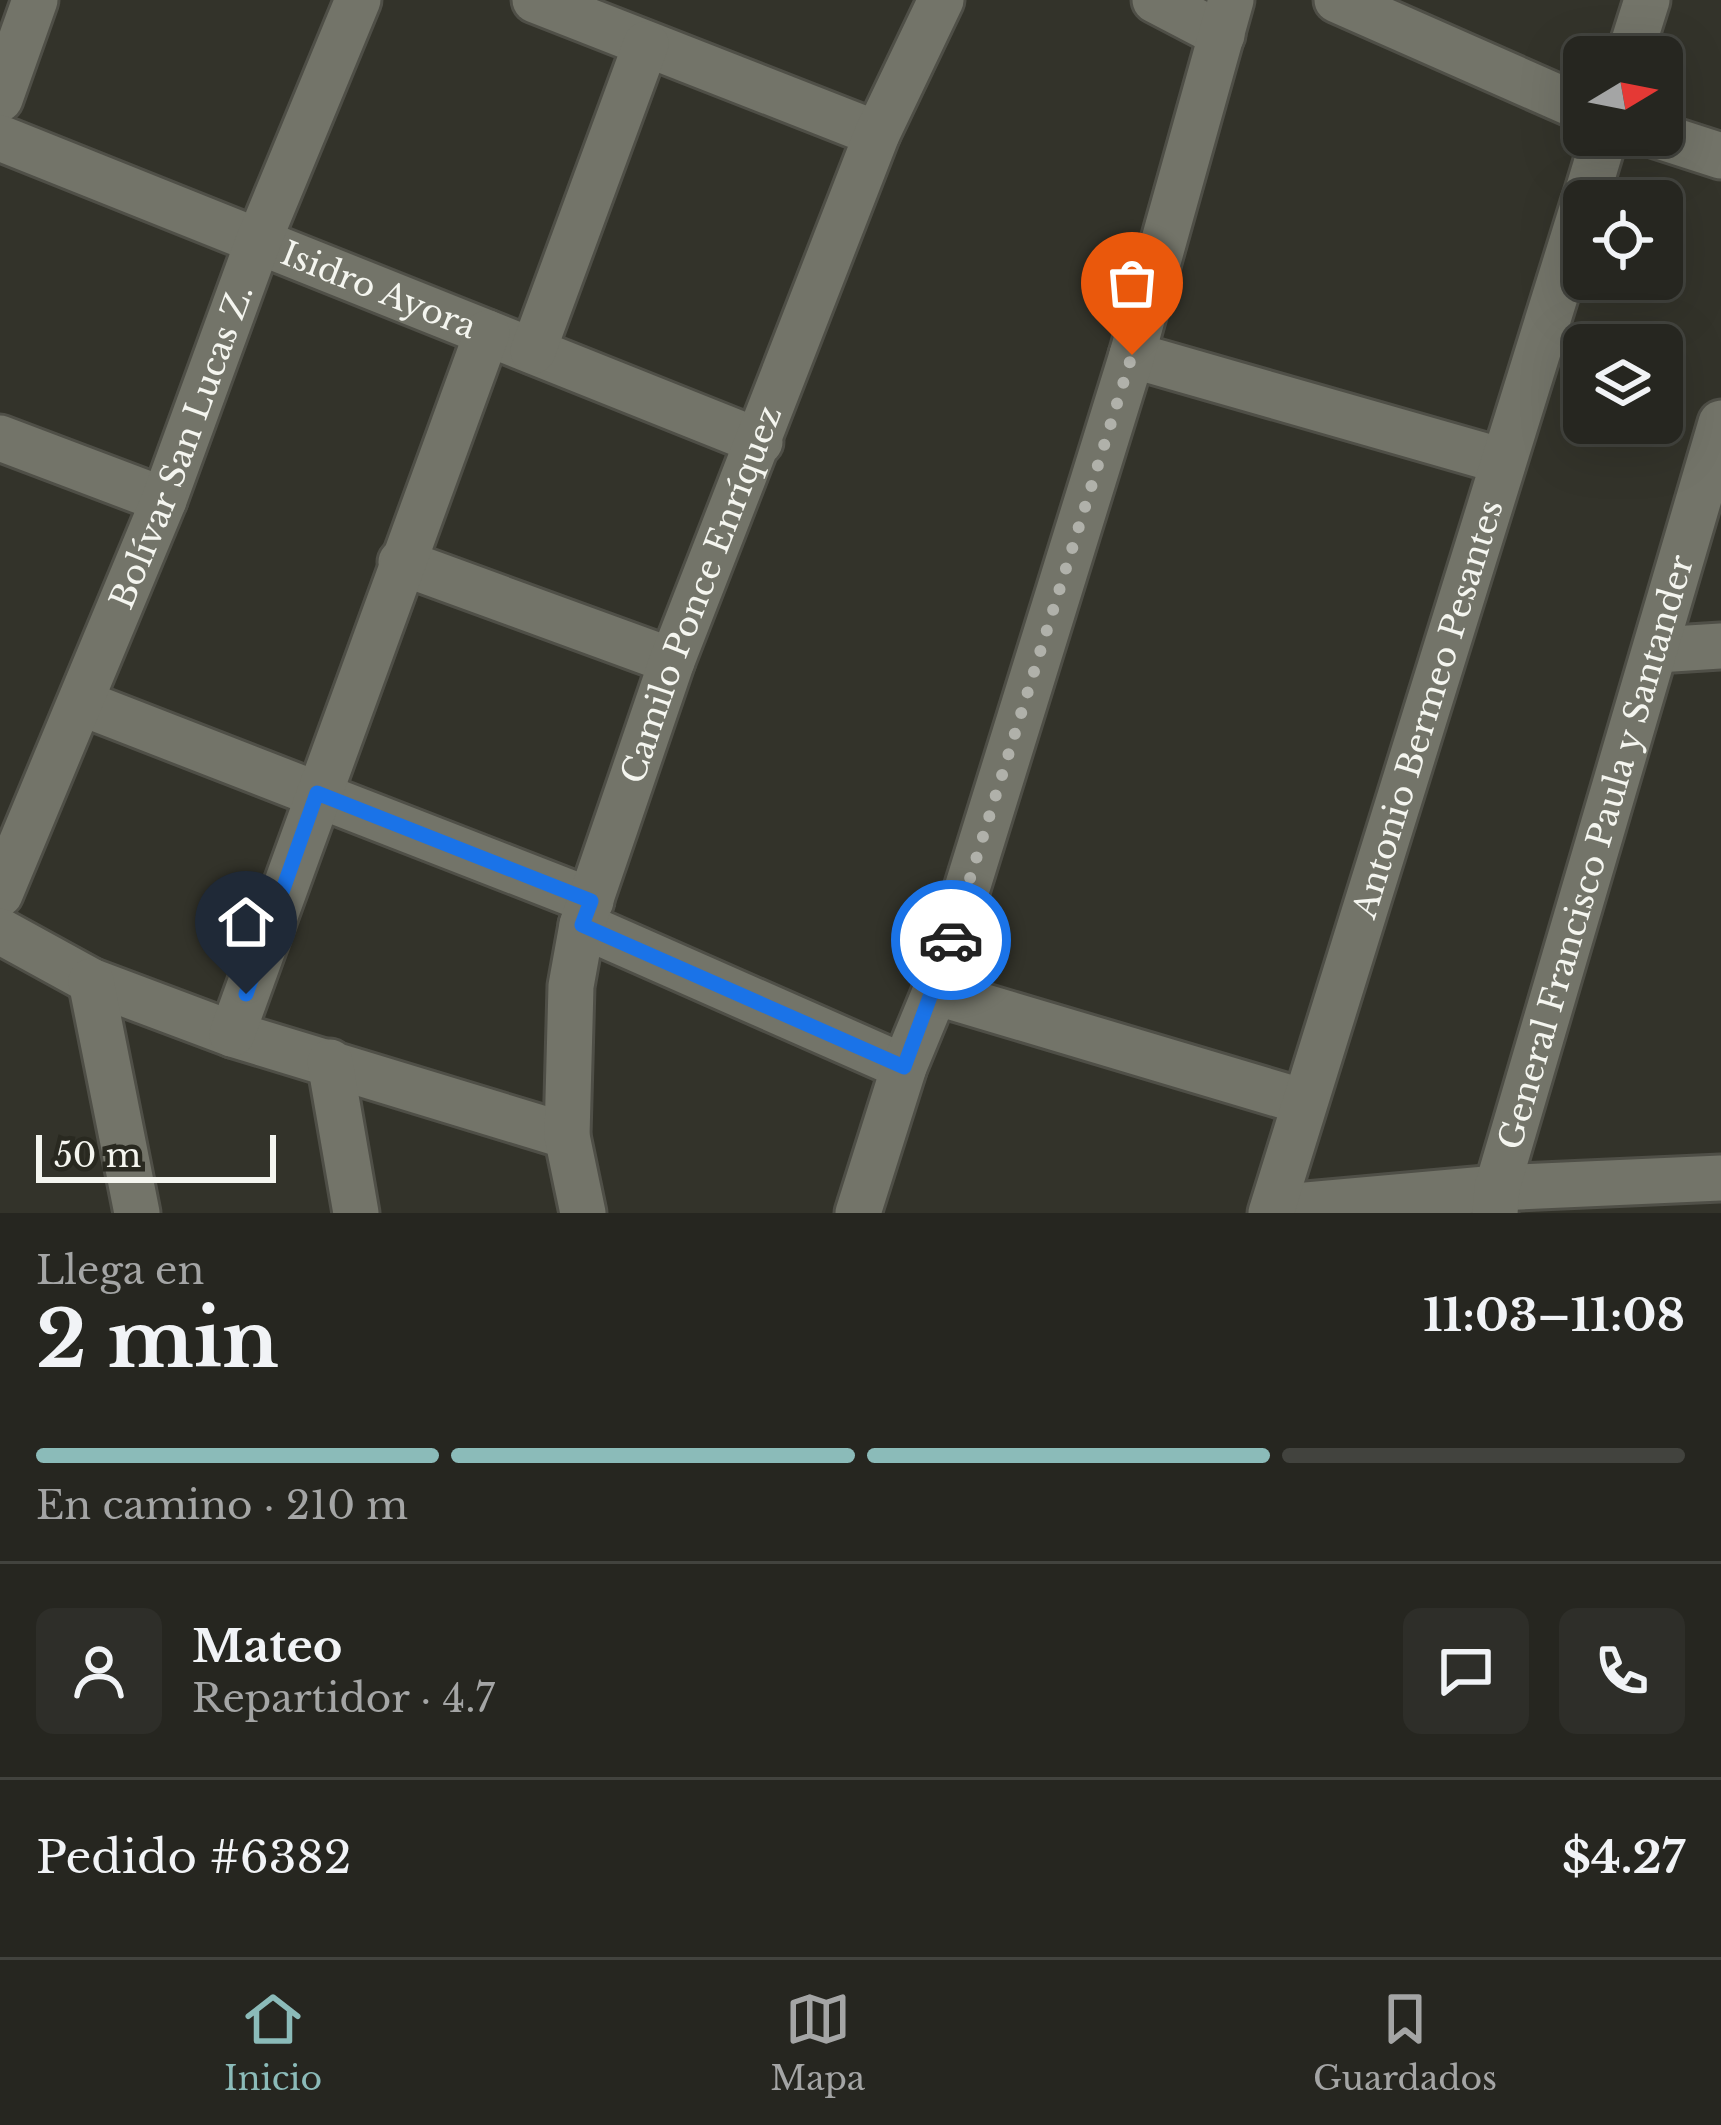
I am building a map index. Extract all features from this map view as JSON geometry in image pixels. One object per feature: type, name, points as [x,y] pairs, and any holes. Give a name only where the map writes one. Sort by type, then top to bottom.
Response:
[{"type":"street","points":[[0,99],[35,0]]},
{"type":"street","name":"Bolívar San Lucas Z.","points":[[0,894],[164,500],[258,242],[358,0]]},
{"type":"street","points":[[535,0],[878,134]]},
{"type":"street","name":"Camilo Ponce Enríquez","points":[[584,1213],[567,1136],[571,986],[586,913],[672,661],[878,134],[941,0]]},
{"type":"street","points":[[858,1213],[904,1067],[935,992],[1132,355],[1226,18],[1155,0]]},
{"type":"street","points":[[1336,0],[1563,100]]},
{"type":"street","points":[[1636,36],[1647,0]]},
{"type":"street","points":[[533,351],[646,44]]},
{"type":"street","name":"Isidro Ayora","points":[[0,138],[760,442]]},
{"type":"street","points":[[1683,144],[1721,156]]},
{"type":"street","name":"Antonio Bermeo Pesantes","points":[[1272,1211],[1563,268]]},
{"type":"street","points":[[232,1034],[488,333]]},
{"type":"street","points":[[1132,355],[1502,461]]},
{"type":"street","name":"General Francisco Paula y Santander","points":[[1496,1201],[1721,423]]},
{"type":"street","points":[[0,438],[164,500]]},
{"type":"street","points":[[401,562],[672,661]]},
{"type":"street","points":[[1657,650],[1721,646]]},
{"type":"street","points":[[82,704],[317,793],[586,913],[904,1067]]},
{"type":"street","points":[[0,931],[92,981],[232,1034],[567,1136]]},
{"type":"street","points":[[92,981],[137,1213]]},
{"type":"street","points":[[935,992],[1304,1102]]},
{"type":"street","points":[[331,1062],[356,1213]]},
{"type":"street","points":[[1272,1211],[1496,1201],[1721,1178]]},
{"type":"way so far","points":[[951,940],[1132,355]]},
{"type":"route","points":[[246,994],[317,793],[591,901],[582,925],[904,1067],[951,940]]}]
